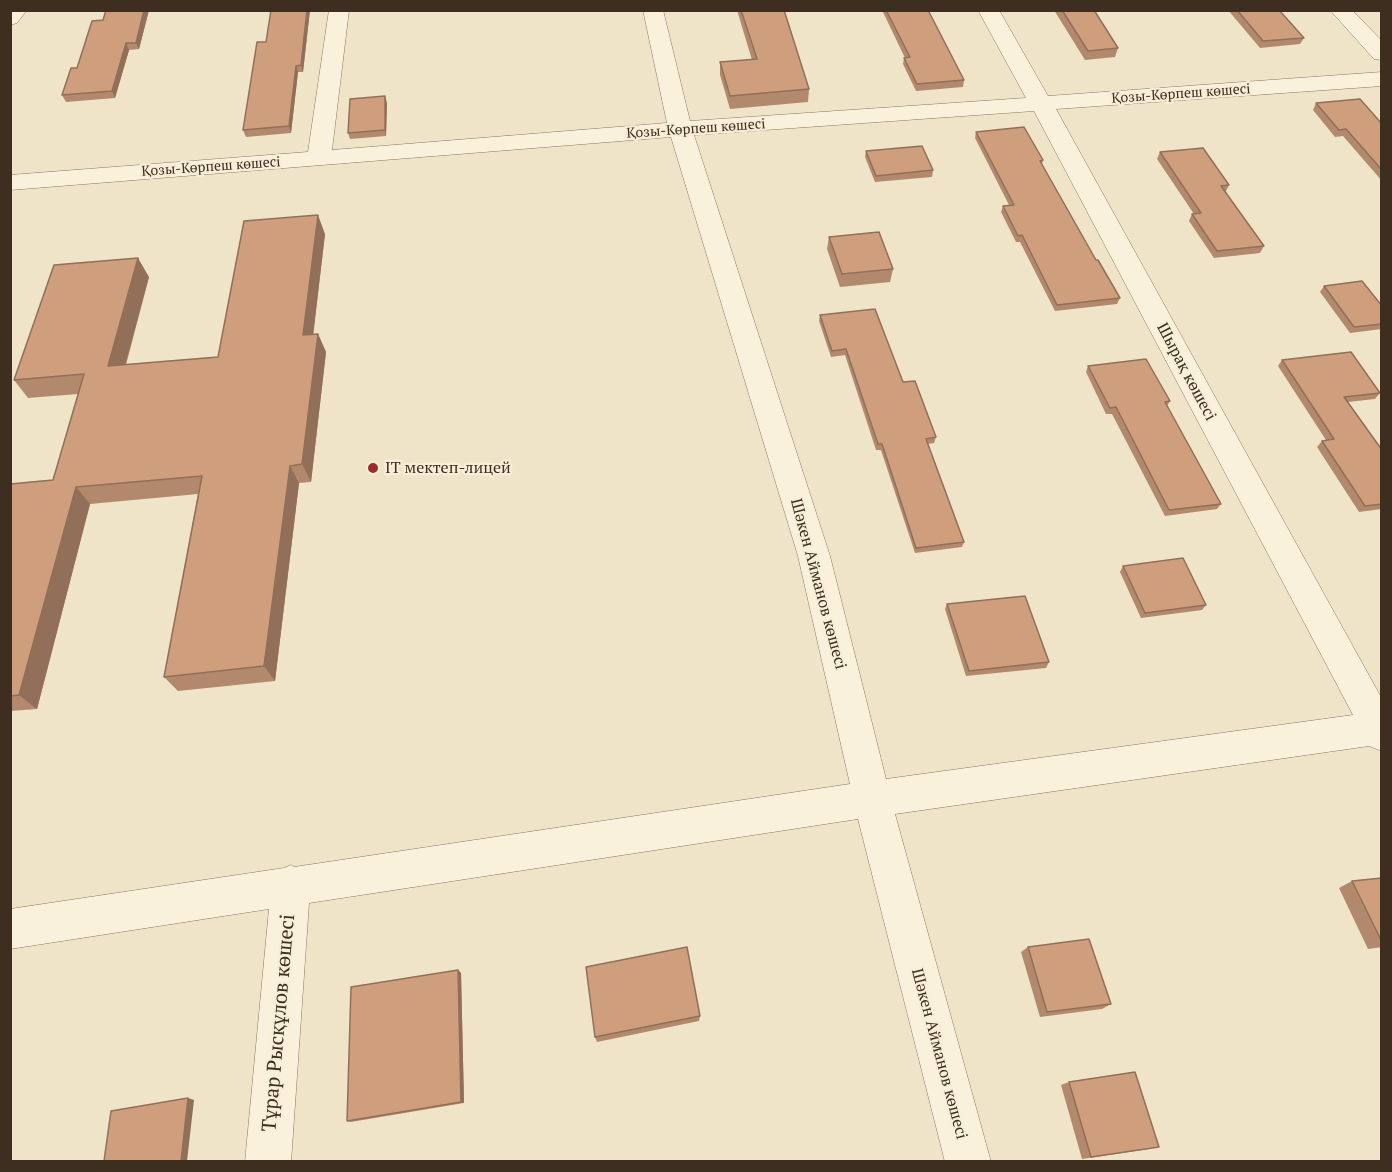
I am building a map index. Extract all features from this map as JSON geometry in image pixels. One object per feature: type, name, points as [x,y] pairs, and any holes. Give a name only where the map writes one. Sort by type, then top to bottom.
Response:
[{"type":"street","points":[[10,19],[17,10]]},
{"type":"street","points":[[319,159],[339,10]]},
{"type":"street","name":"Шәкен Айманов көшесі","points":[[653,10],[680,129],[814,556],[872,799],[968,1161]]},
{"type":"street","name":"Шырақ көшесі","points":[[988,10],[1042,105],[1380,730]]},
{"type":"street","points":[[1340,10],[1382,54]]},
{"type":"street","name":"Қозы-Көрпеш көшесі","points":[[10,183],[680,129],[1382,79]]},
{"type":"street","points":[[10,929],[872,799],[1380,730]]},
{"type":"street","name":"Тұрар Рысқұлов көшесі","points":[[268,1161],[291,885]]},
{"type":"building","points":[[106,10],[144,10],[136,43],[126,43],[112,91],[62,95],[71,68],[77,68],[92,21],[103,20]]},
{"type":"building","points":[[271,10],[307,10],[301,65],[296,66],[289,126],[243,130],[257,42],[266,42]]},
{"type":"building","points":[[741,10],[784,10],[809,89],[730,96],[720,62],[757,59]]},
{"type":"building","points":[[886,10],[928,10],[964,80],[917,84],[904,58],[910,57]]},
{"type":"building","points":[[1062,10],[1094,10],[1118,48],[1088,51]]},
{"type":"building","points":[[1237,10],[1279,10],[1304,38],[1263,41]]},
{"type":"building","points":[[385,96],[385,130],[348,133],[350,99]]},
{"type":"building","points":[[1360,99],[1382,124],[1382,170],[1346,129],[1339,130],[1316,103]]},
{"type":"building","points":[[1024,127],[1043,160],[1040,161],[1120,298],[1057,305],[1022,235],[1018,236],[1003,206],[1014,205],[976,132]]},
{"type":"building","points":[[922,146],[933,170],[876,176],[866,151]]},
{"type":"building","points":[[1203,148],[1229,185],[1221,186],[1264,246],[1217,251],[1192,214],[1201,213],[1160,152]]},
{"type":"building","points":[[318,215],[303,335],[318,334],[302,464],[290,466],[264,666],[164,677],[202,476],[76,487],[19,695],[10,696],[10,484],[53,480],[84,374],[14,380],[54,265],[138,258],[108,366],[218,357],[244,221]]},
{"type":"building","points":[[879,232],[893,269],[842,274],[829,237]]},
{"type":"building","points":[[1362,281],[1382,306],[1382,324],[1354,327],[1324,286]]},
{"type":"building","points":[[875,309],[903,382],[915,381],[936,437],[926,439],[964,542],[916,548],[882,444],[878,444],[846,349],[832,351],[820,315]]},
{"type":"building","points":[[1351,352],[1380,393],[1344,397],[1382,450],[1382,504],[1365,506],[1322,441],[1334,439],[1282,360]]},
{"type":"building","points":[[1146,359],[1170,401],[1165,402],[1221,504],[1169,510],[1116,407],[1110,408],[1088,366]]},
{"type":"building","points":[[1183,558],[1206,605],[1145,613],[1123,566]]},
{"type":"building","points":[[1025,596],[1049,662],[969,671],[947,604]]},
{"type":"building","points":[[1382,878],[1382,942],[1352,881]]},
{"type":"building","points":[[1089,939],[1111,1004],[1047,1012],[1028,947]]},
{"type":"building","points":[[687,947],[700,1016],[595,1037],[586,967]]},
{"type":"building","points":[[458,970],[461,1102],[347,1121],[351,987]]},
{"type":"building","points":[[1135,1072],[1159,1147],[1091,1157],[1069,1082]]},
{"type":"building","points":[[188,1098],[181,1161],[104,1161],[111,1111]]},
{"type":"place","name":"IT мектеп-лицей","points":[[373,468]]}]
